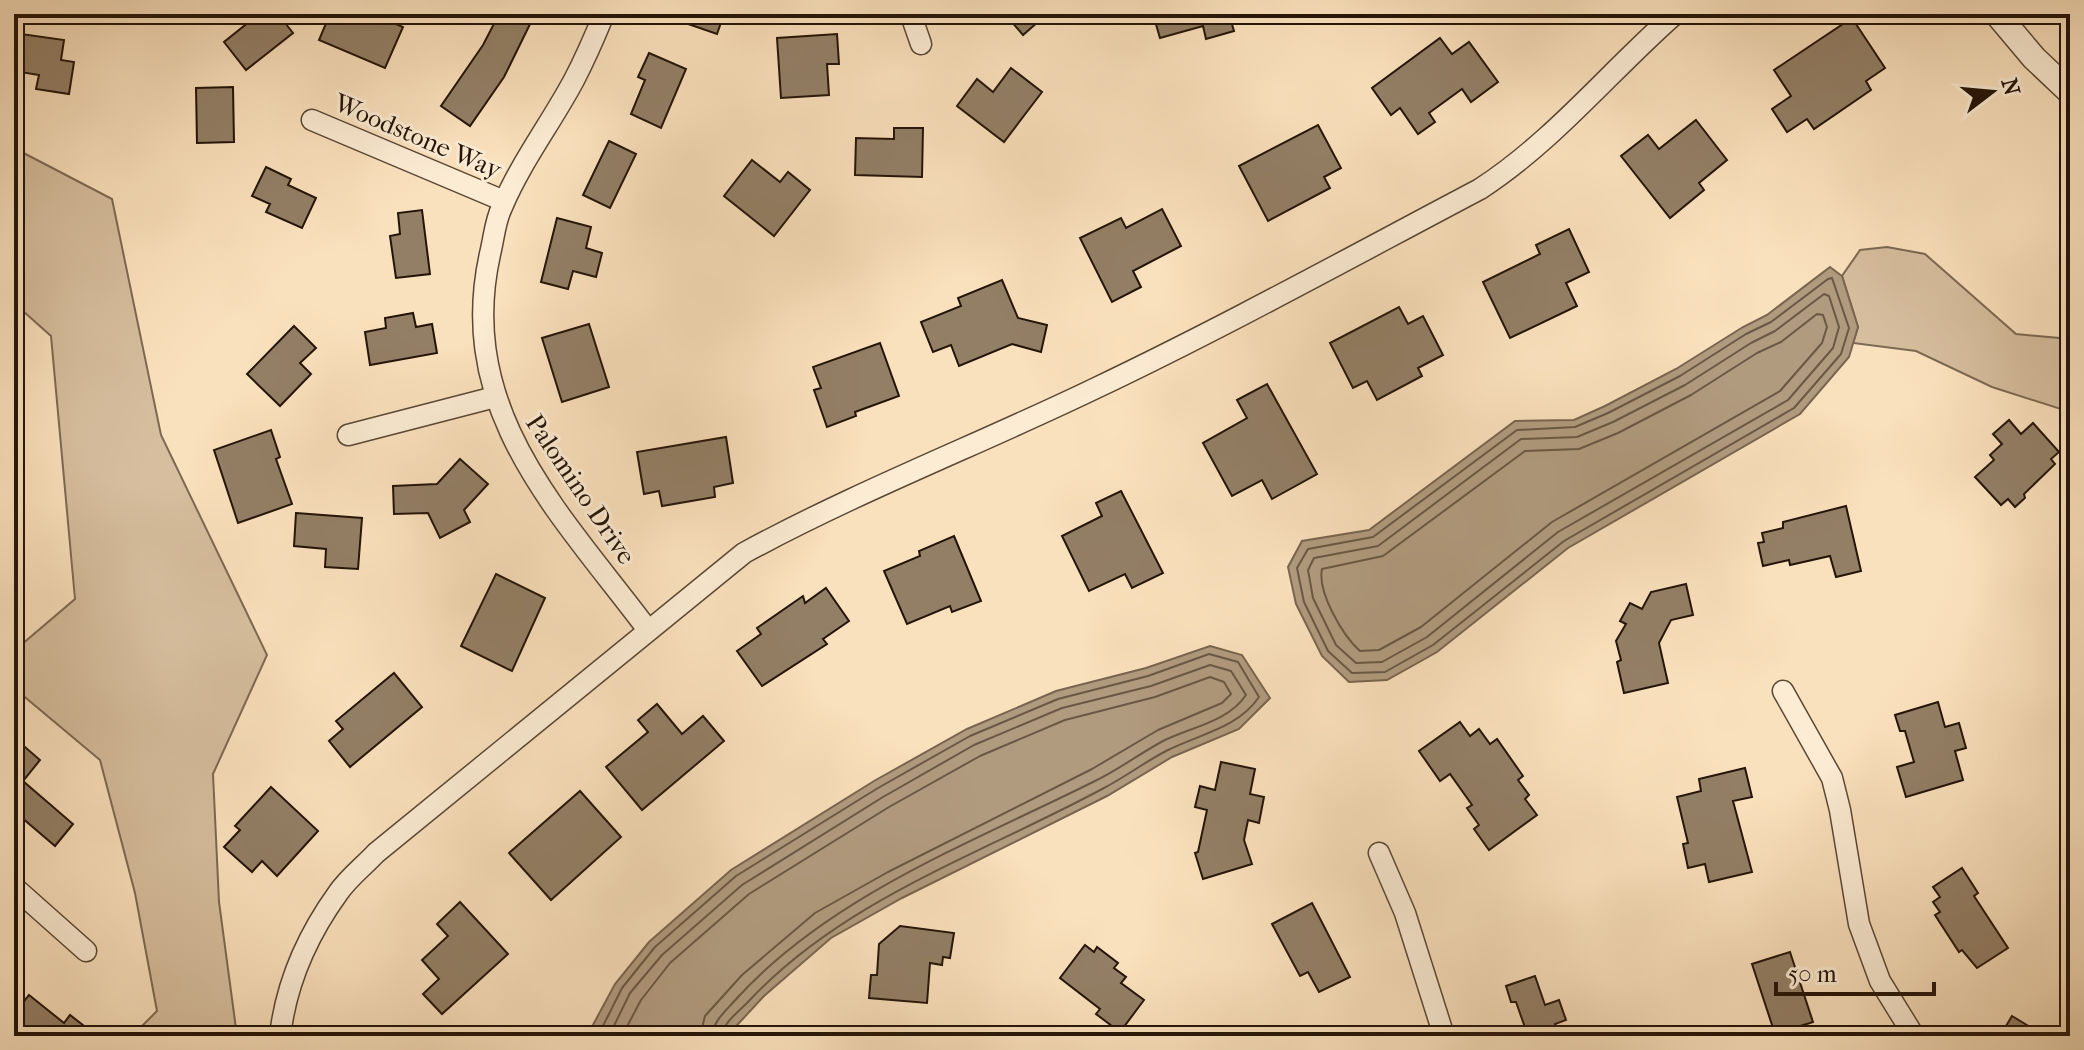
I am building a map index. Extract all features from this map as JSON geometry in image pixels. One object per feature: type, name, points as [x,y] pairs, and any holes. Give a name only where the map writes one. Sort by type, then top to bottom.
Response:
[{"type":"street","name":"Palomino Drive","points":[[604,14],[574,80],[504,201],[484,284],[484,344],[495,397],[516,449],[648,630]]},
{"type":"street","points":[[914,14],[913,21],[921,44]]},
{"type":"street","points":[[280,1036],[287,996],[298,964],[310,937],[339,891],[376,853],[744,553],[794,526],[1149,363],[1480,189],[1545,142],[1633,51],[1675,14]]},
{"type":"street","points":[[1997,14],[2034,58],[2070,92]]},
{"type":"street","name":"Woodstone Way","points":[[312,120],[504,201]]},
{"type":"street","points":[[348,435],[495,397]]},
{"type":"street","points":[[1783,691],[1832,778],[1859,924],[1880,981],[1914,1036]]},
{"type":"street","points":[[1379,853],[1405,913],[1444,1036]]},
{"type":"street","points":[[14,887],[86,951]]},
{"type":"shaded area","points":[[14,148],[112,199],[161,435],[267,655],[213,774],[219,902],[237,1036],[132,1036],[157,1011],[135,893],[100,760],[14,688],[14,651],[75,599],[51,336],[14,303]]},
{"type":"shaded area","points":[[1887,247],[1925,254],[2016,334],[2070,339],[2070,412],[1992,387],[1916,351],[1853,343],[1858,327],[1842,276],[1860,250]]},
{"type":"water","points":[[1830,267],[1842,276],[1858,327],[1849,357],[1800,414],[1568,548],[1437,652],[1387,680],[1349,682],[1322,656],[1296,604],[1288,567],[1302,541],[1369,530],[1515,421],[1574,420],[1605,406],[1676,369],[1767,315]]},
{"type":"water","points":[[1210,646],[1242,655],[1270,698],[1239,729],[1172,757],[1107,796],[902,898],[831,938],[764,996],[727,1036],[587,1036],[615,984],[649,942],[731,870],[874,781],[967,729],[1056,691],[1146,668]]},
{"type":"building","points":[[259,14],[278,14],[293,33],[246,70],[224,42]]},
{"type":"building","points":[[330,14],[372,14],[403,27],[385,68],[319,40]]},
{"type":"building","points":[[499,14],[535,14],[504,77],[470,126],[441,106],[483,45]]},
{"type":"building","points":[[668,14],[724,14],[717,34],[668,17]]},
{"type":"building","points":[[1005,14],[1047,14],[1023,35]]},
{"type":"building","points":[[1153,14],[1229,14],[1234,31],[1206,39],[1203,26],[1160,38]]},
{"type":"building","points":[[1852,18],[1885,68],[1866,81],[1871,90],[1814,129],[1807,119],[1787,132],[1772,109],[1791,96],[1774,70]]},
{"type":"building","points":[[14,33],[64,40],[61,60],[74,62],[69,94],[36,89],[39,75],[14,71]]},
{"type":"building","points":[[837,34],[839,64],[827,64],[829,95],[781,98],[777,38]]},
{"type":"building","points":[[1440,38],[1452,54],[1469,42],[1498,82],[1471,102],[1462,89],[1429,113],[1435,122],[1418,134],[1400,108],[1391,115],[1372,88]]},
{"type":"building","points":[[649,53],[686,69],[661,128],[631,114],[645,80],[638,77]]},
{"type":"building","points":[[1011,68],[1042,92],[1004,142],[957,106],[977,79],[993,92]]},
{"type":"building","points":[[233,87],[234,142],[197,143],[196,88]]},
{"type":"building","points":[[1696,120],[1727,160],[1699,183],[1704,190],[1670,218],[1621,156],[1648,135],[1659,149]]},
{"type":"building","points":[[1318,125],[1341,168],[1324,177],[1330,188],[1268,221],[1239,166]]},
{"type":"building","points":[[894,128],[923,128],[922,177],[855,175],[856,138],[894,139]]},
{"type":"building","points":[[609,141],[636,154],[610,208],[583,195]]},
{"type":"building","points":[[752,160],[780,182],[788,172],[810,190],[774,236],[724,196]]},
{"type":"building","points":[[266,167],[291,179],[288,185],[316,198],[302,228],[266,212],[270,204],[252,196]]},
{"type":"building","points":[[1162,209],[1181,246],[1133,271],[1141,287],[1112,302],[1080,238],[1121,218],[1126,228]]},
{"type":"building","points":[[422,210],[430,274],[396,278],[390,236],[400,234],[398,213]]},
{"type":"building","points":[[557,218],[591,227],[586,248],[602,253],[596,277],[573,271],[568,289],[541,282]]},
{"type":"building","points":[[1569,229],[1589,272],[1566,283],[1577,306],[1510,338],[1483,282],[1540,254],[1536,245]]},
{"type":"building","points":[[1002,280],[1018,318],[1047,325],[1041,352],[1012,344],[959,366],[951,345],[933,352],[921,322],[961,306],[958,298]]},
{"type":"building","points":[[1399,307],[1408,324],[1423,316],[1443,355],[1418,368],[1422,376],[1377,400],[1367,381],[1353,388],[1330,343]]},
{"type":"building","points":[[413,313],[416,327],[432,324],[437,353],[370,365],[365,332],[386,328],[385,318]]},
{"type":"building","points":[[589,324],[609,387],[562,402],[542,338]]},
{"type":"building","points":[[294,326],[316,348],[300,363],[311,374],[280,406],[247,374]]},
{"type":"building","points":[[880,343],[899,396],[855,412],[856,416],[827,427],[814,390],[821,388],[813,367]]},
{"type":"building","points":[[1267,384],[1317,474],[1272,499],[1262,480],[1232,496],[1203,443],[1247,418],[1237,400]]},
{"type":"building","points":[[2009,420],[2021,434],[2033,423],[2059,452],[2051,459],[2055,464],[2015,507],[2008,499],[2001,505],[1975,477],[1994,460],[1990,455],[2002,444],[1993,434]]},
{"type":"building","points":[[271,430],[280,457],[276,459],[292,504],[238,523],[214,450]]},
{"type":"building","points":[[726,437],[733,483],[714,487],[715,497],[662,506],[659,491],[644,494],[637,452]]},
{"type":"building","points":[[460,459],[488,484],[464,510],[470,522],[440,538],[428,513],[394,514],[393,486],[437,484]]},
{"type":"building","points":[[1121,491],[1163,573],[1132,588],[1125,574],[1089,591],[1062,536],[1102,516],[1096,503]]},
{"type":"building","points":[[1846,506],[1861,571],[1836,577],[1830,556],[1790,565],[1789,560],[1763,566],[1758,543],[1764,542],[1762,533],[1783,528],[1783,522]]},
{"type":"building","points":[[296,513],[362,518],[358,569],[325,567],[326,549],[294,546]]},
{"type":"building","points":[[954,536],[981,601],[952,612],[950,606],[907,624],[884,571],[920,556],[919,551]]},
{"type":"building","points":[[496,574],[545,598],[512,671],[461,646]]},
{"type":"building","points":[[1686,584],[1693,615],[1671,620],[1659,643],[1668,683],[1624,693],[1616,641],[1626,624],[1620,621],[1630,603],[1642,609],[1651,592]]},
{"type":"building","points":[[826,588],[849,621],[823,639],[827,644],[762,686],[737,651],[761,634],[757,628],[803,596],[805,603]]},
{"type":"building","points":[[394,673],[422,707],[350,767],[329,741],[343,729],[336,721]]},
{"type":"building","points":[[1938,702],[1945,727],[1959,723],[1966,748],[1955,751],[1963,780],[1906,797],[1897,767],[1914,762],[1905,731],[1900,731],[1895,715]]},
{"type":"building","points":[[657,704],[682,734],[703,716],[724,741],[642,810],[606,767],[648,732],[638,720]]},
{"type":"building","points":[[1460,722],[1470,736],[1479,729],[1490,744],[1497,739],[1523,776],[1518,780],[1529,795],[1525,799],[1537,815],[1489,850],[1474,829],[1479,825],[1467,808],[1472,805],[1450,774],[1440,781],[1419,751]]},
{"type":"building","points":[[14,742],[40,760],[23,781],[73,824],[55,846],[14,811]]},
{"type":"building","points":[[1221,762],[1255,769],[1250,794],[1264,797],[1259,823],[1248,820],[1244,840],[1252,864],[1203,879],[1195,853],[1198,852],[1207,810],[1195,807],[1200,786],[1215,790]]},
{"type":"building","points":[[1745,768],[1752,797],[1733,801],[1752,872],[1709,882],[1705,864],[1688,868],[1683,844],[1688,843],[1677,797],[1701,791],[1699,779]]},
{"type":"building","points":[[271,787],[318,831],[277,876],[262,861],[252,872],[224,847],[240,830],[235,826]]},
{"type":"building","points":[[580,791],[621,837],[551,900],[509,853]]},
{"type":"building","points":[[1962,868],[1978,893],[1974,896],[2008,948],[1977,968],[1962,950],[1959,952],[1935,915],[1940,912],[1933,902],[1940,897],[1933,887]]},
{"type":"building","points":[[460,902],[508,954],[442,1014],[423,994],[439,979],[422,960],[448,936],[437,924]]},
{"type":"building","points":[[1312,903],[1350,977],[1319,992],[1308,972],[1300,976],[1272,924]]},
{"type":"building","points":[[900,926],[954,933],[950,958],[943,957],[942,965],[930,963],[927,1003],[869,998],[871,975],[877,975],[879,944]]},
{"type":"building","points":[[1085,945],[1094,952],[1097,947],[1118,963],[1114,968],[1126,977],[1121,983],[1144,1000],[1120,1032],[1096,1014],[1100,1009],[1060,978]]},
{"type":"building","points":[[1790,952],[1813,1022],[1775,1034],[1752,964]]},
{"type":"building","points":[[1535,976],[1545,1005],[1559,1000],[1566,1020],[1555,1024],[1560,1036],[1528,1036],[1516,1002],[1511,1002],[1506,986]]},
{"type":"building","points":[[29,995],[64,1023],[70,1015],[97,1036],[34,1036],[14,1020],[14,1014]]},
{"type":"building","points":[[2012,1016],[2045,1036],[2000,1036]]}]
